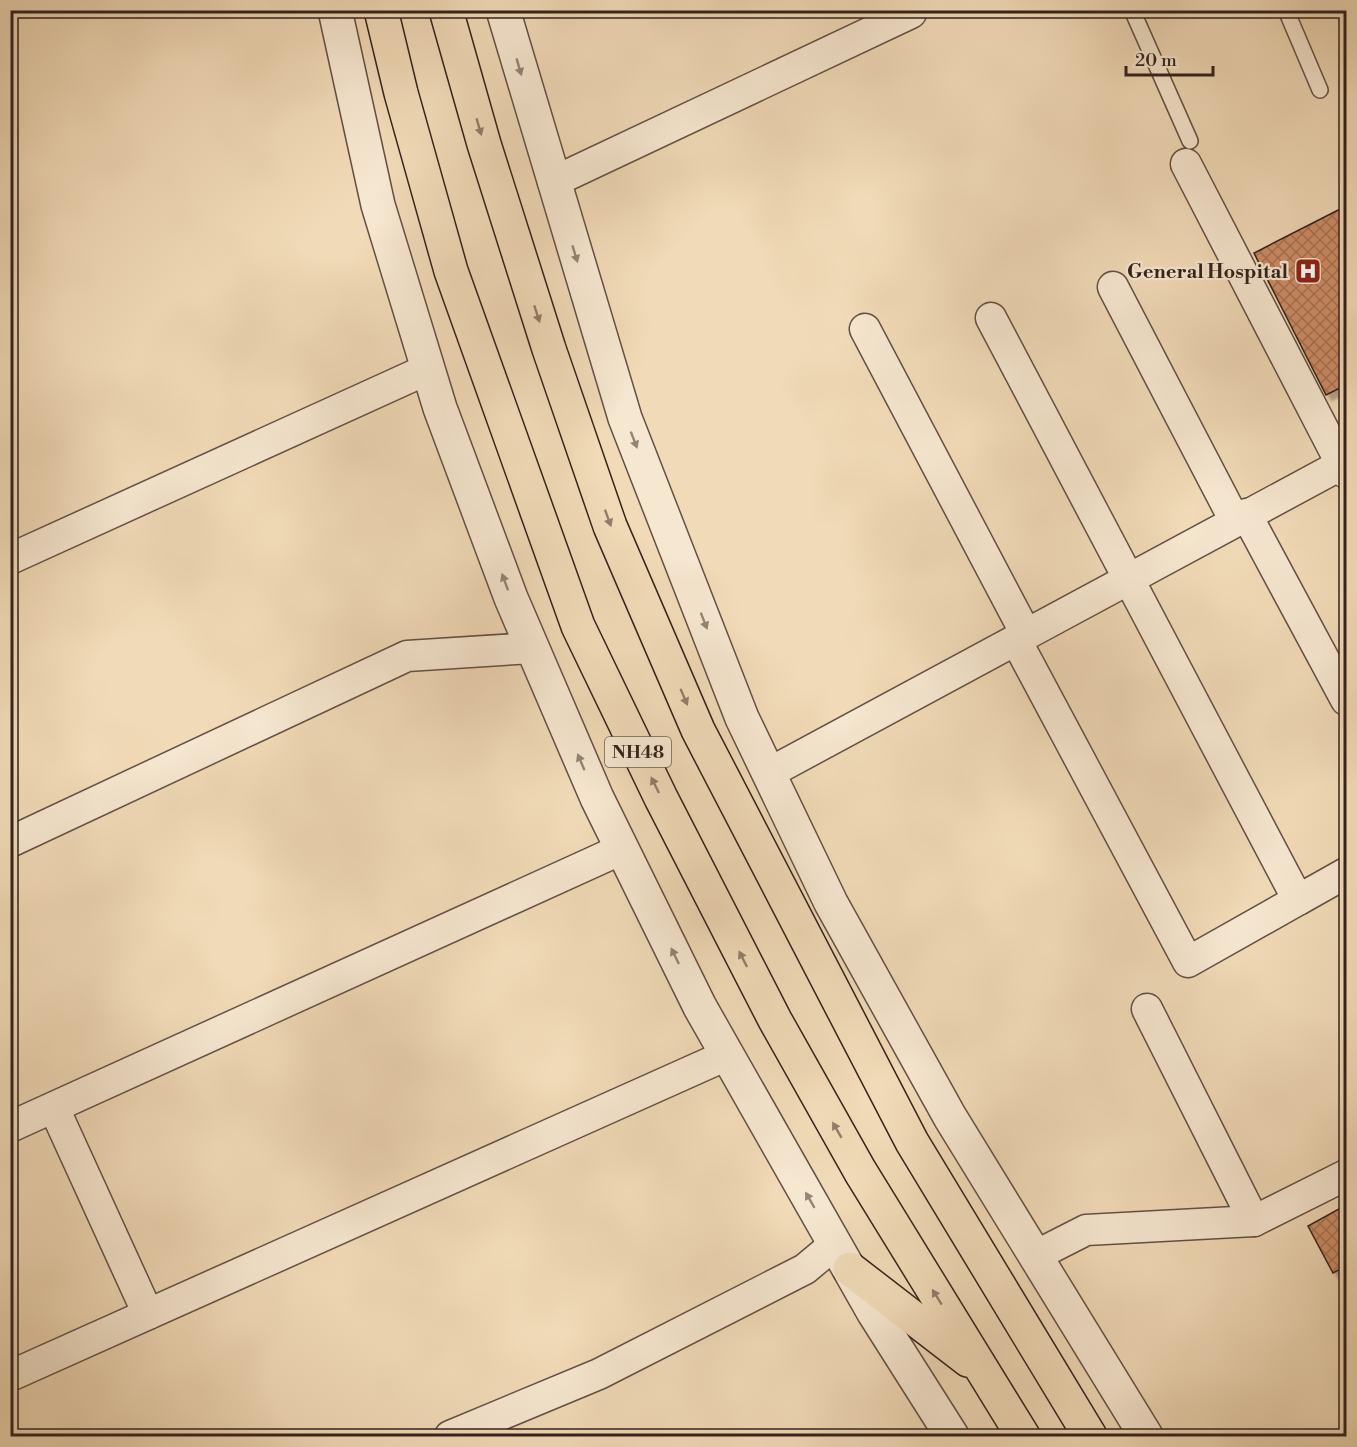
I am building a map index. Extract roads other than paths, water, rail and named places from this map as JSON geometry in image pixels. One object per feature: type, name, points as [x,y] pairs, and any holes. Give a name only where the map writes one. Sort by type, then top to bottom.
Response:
[{"type":"highway","name":"NH48","points":[[381,10],[401,93],[451,271],[578,626],[661,798],[775,1020],[860,1170],[1023,1437]]},
{"type":"highway","name":"NH48","points":[[446,10],[484,144],[549,349],[610,526],[698,730],[912,1142],[1090,1437]]},
{"type":"highway","points":[[842,1256],[983,1372]]},
{"type":"street","points":[[335,10],[378,205],[428,369],[507,587],[532,648],[622,849],[700,1007],[842,1256],[952,1437]]},
{"type":"street","points":[[503,10],[625,418],[742,718],[831,903],[950,1118],[1146,1437]]},
{"type":"street","points":[[553,182],[911,13]]},
{"type":"street","points":[[769,773],[1241,517],[1345,467],[1188,152]]},
{"type":"street","points":[[1113,287],[1241,517],[1347,700]]},
{"type":"street","points":[[991,318],[1298,900]]},
{"type":"street","points":[[865,329],[1188,962],[1347,873]]},
{"type":"street","points":[[10,559],[428,369]]},
{"type":"street","points":[[10,842],[407,656],[532,648]]},
{"type":"street","points":[[10,1127],[622,849]]},
{"type":"street","points":[[1147,1009],[1254,1221]]},
{"type":"street","points":[[10,1376],[727,1055]]},
{"type":"street","points":[[54,1108],[148,1314]]},
{"type":"street","points":[[1035,1256],[1086,1230],[1254,1221],[1347,1175]]},
{"type":"street","points":[[450,1437],[599,1374],[806,1269],[842,1256]]},
{"type":"lane","points":[[1132,10],[1188,152]]},
{"type":"lane","points":[[1286,10],[1320,90]]},
{"type":"place","name":"General Hospital","points":[[1308,271]]}]
